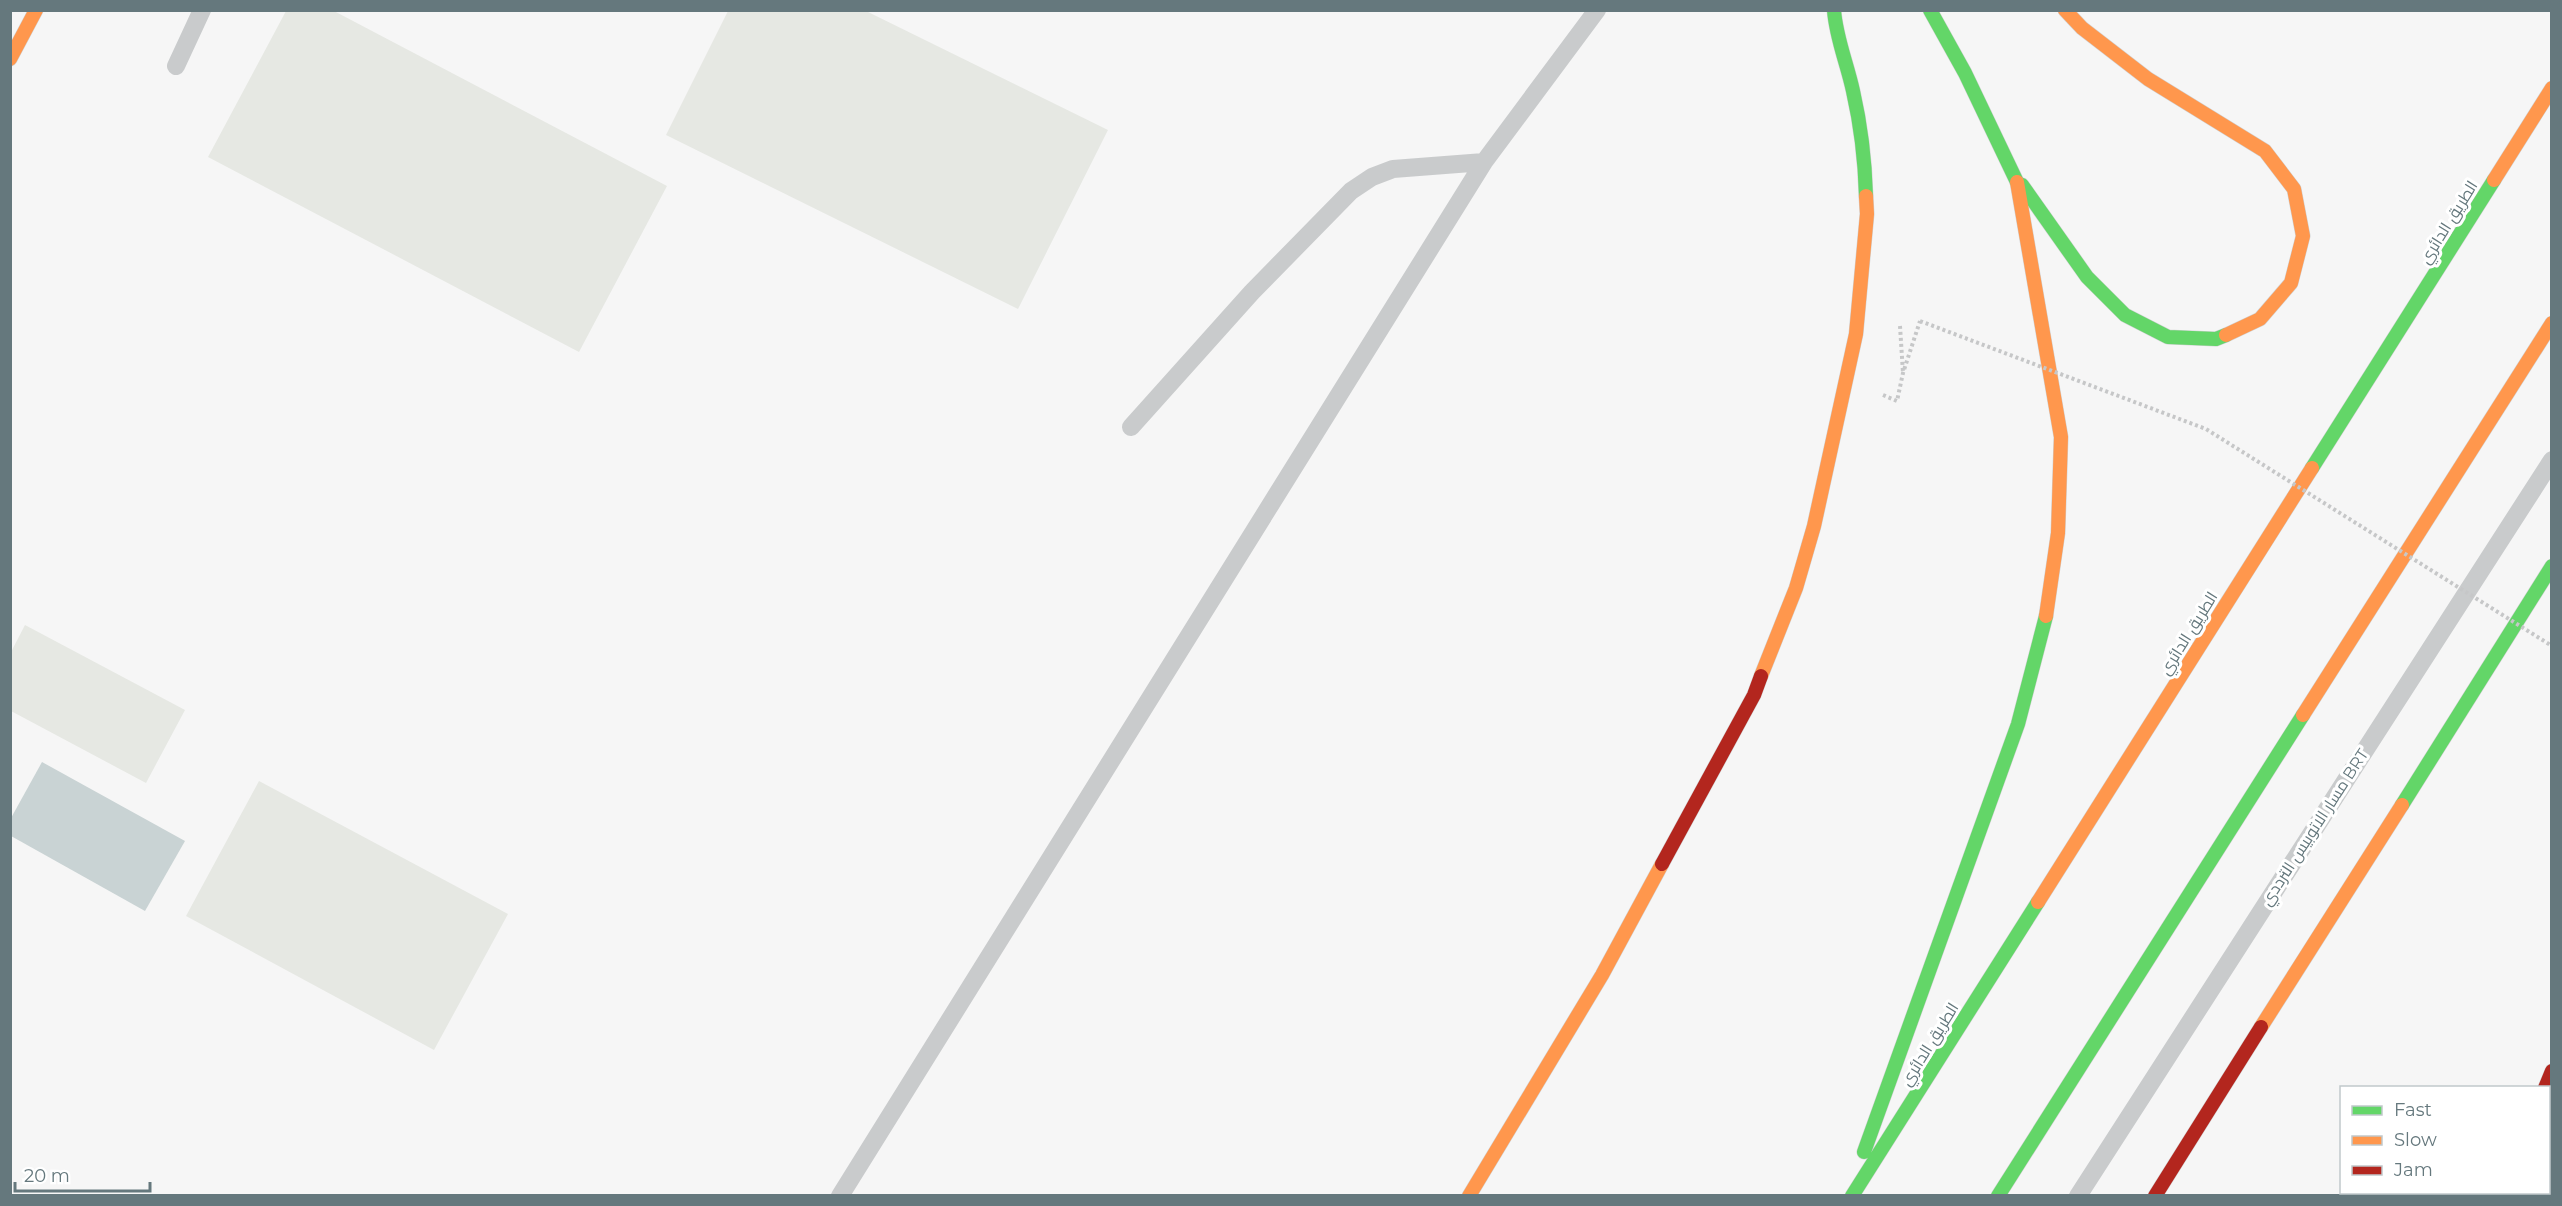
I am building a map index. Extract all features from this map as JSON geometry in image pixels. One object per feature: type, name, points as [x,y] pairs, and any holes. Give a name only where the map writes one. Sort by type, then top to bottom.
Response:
[{"type":"main road","points":[[10,59],[36,10]]},
{"type":"main road","points":[[1469,1196],[1602,975],[1743,715],[1754,694],[1796,588],[1814,526],[1856,334],[1867,214],[1864,145],[1853,89],[1836,33],[1834,10]]},
{"type":"main road","points":[[1930,10],[2016,176],[2087,278],[2125,315],[2168,337],[2216,339],[2260,319],[2292,283],[2303,236],[2294,189],[2265,151],[2148,79],[2082,28],[2065,10]]},
{"type":"main road","name":"الطريق الدائري","points":[[1850,1196],[2552,88]]},
{"type":"main road","points":[[1850,1196],[2018,724],[2044,630],[2058,533],[2061,436],[2016,176]]},
{"type":"main road","points":[[1998,1196],[2552,323]]},
{"type":"main road","points":[[2155,1196],[2552,566]]},
{"type":"main road","points":[[2546,1086],[2552,1071]]},
{"type":"lane","points":[[176,66],[201,10]]},
{"type":"lane","points":[[840,1196],[1484,162],[1597,10]]},
{"type":"lane","points":[[1131,427],[1252,292],[1351,191],[1372,177],[1393,169],[1484,162]]},
{"type":"lane","name":"مسار الاتوبيس الترددي BRT","points":[[2078,1196],[2552,460]]},
{"type":"path","points":[[1903,373],[1920,321],[2206,429],[2552,646]]},
{"type":"shaded area","points":[[286,11],[334,11],[667,186],[579,352],[208,157]]},
{"type":"shaded area","points":[[728,11],[866,11],[1108,130],[1018,309],[666,135]]},
{"type":"shaded area","points":[[25,625],[185,710],[146,783],[11,711],[11,652]]},
{"type":"shaded area","points":[[42,762],[185,841],[145,911],[11,836],[11,818]]},
{"type":"shaded area","points":[[259,781],[508,914],[434,1050],[186,916]]},
{"type":"traffic: fast","points":[[1834,10],[1858,117],[1864,156],[1866,196]]},
{"type":"traffic: fast","points":[[1930,10],[1965,73],[2017,182]]},
{"type":"traffic: fast","points":[[2312,468],[2494,180]]},
{"type":"traffic: fast","points":[[2022,185],[2087,277],[2125,315],[2168,337],[2216,339],[2226,335]]},
{"type":"traffic: fast","points":[[2402,805],[2552,566]]},
{"type":"traffic: fast","points":[[1864,1152],[2018,724],[2046,616]]},
{"type":"traffic: fast","points":[[1998,1196],[2303,715]]},
{"type":"traffic: fast","points":[[1852,1196],[2038,902]]},
{"type":"traffic: slow","points":[[10,59],[36,10]]},
{"type":"traffic: slow","points":[[2065,10],[2082,28],[2148,79],[2265,151],[2294,189],[2303,236],[2291,283],[2260,319],[2226,335]]},
{"type":"traffic: slow","points":[[2494,180],[2552,88]]},
{"type":"traffic: slow","points":[[2017,182],[2061,437],[2058,533],[2046,616]]},
{"type":"traffic: slow","points":[[1761,676],[1796,588],[1814,526],[1856,334],[1867,214],[1866,196]]},
{"type":"traffic: slow","points":[[2303,715],[2552,323]]},
{"type":"traffic: slow","points":[[2038,902],[2312,468]]},
{"type":"traffic: slow","points":[[2261,1027],[2402,805]]},
{"type":"traffic: slow","points":[[1469,1196],[1602,975],[1662,864]]},
{"type":"traffic: jam","points":[[1662,864],[1754,695],[1761,676]]},
{"type":"traffic: jam","points":[[2155,1196],[2261,1027]]},
{"type":"traffic: jam","points":[[2546,1086],[2552,1071]]}]
